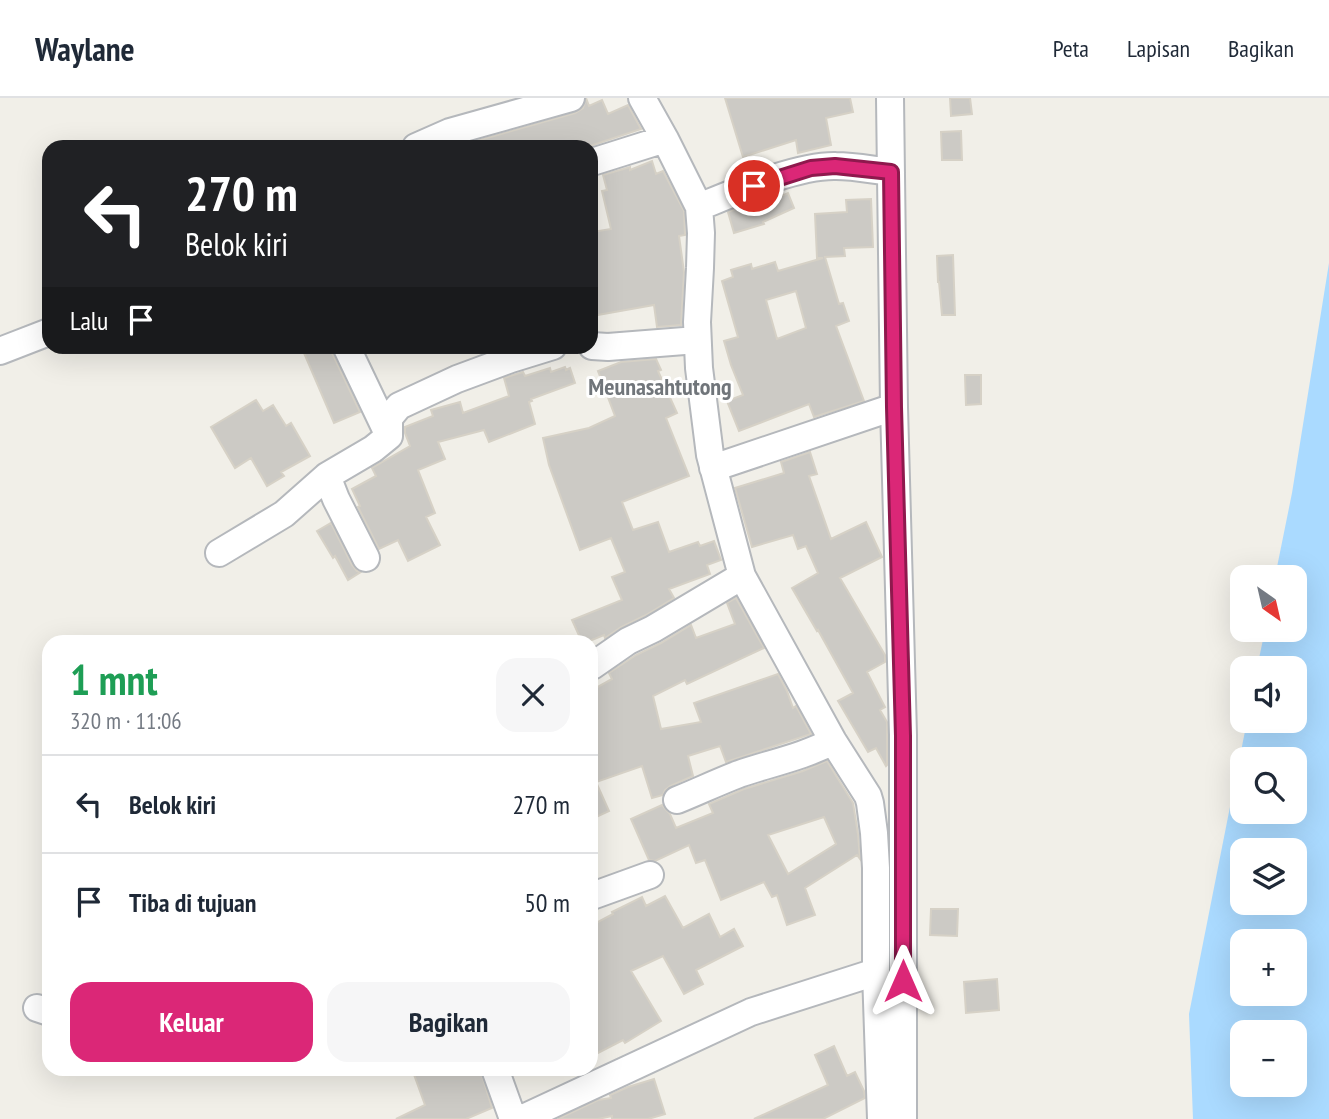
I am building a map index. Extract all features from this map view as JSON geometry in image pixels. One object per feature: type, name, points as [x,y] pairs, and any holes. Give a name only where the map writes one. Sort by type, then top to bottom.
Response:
[{"type":"street","points":[[432,140],[450,132],[571,98]]},
{"type":"street","points":[[642,98],[699,207],[699,368],[710,455],[742,576],[870,803],[876,868],[881,1119]]},
{"type":"street","points":[[890,98],[894,407],[903,736],[903,1119]]},
{"type":"street","points":[[598,160],[665,139]]},
{"type":"street","points":[[699,207],[811,168],[835,166],[891,172]]},
{"type":"street","points":[[0,351],[42,335]]},
{"type":"street","points":[[598,346],[697,340]]},
{"type":"street","points":[[350,354],[388,436]]},
{"type":"street","points":[[219,553],[285,514],[327,476],[373,449],[388,436],[389,418],[399,406],[457,379],[527,354]]},
{"type":"street","points":[[713,468],[894,407]]},
{"type":"street","points":[[327,476],[366,558]]},
{"type":"street","points":[[598,662],[628,641],[742,576]]},
{"type":"street","points":[[677,800],[737,775],[817,750],[834,741]]},
{"type":"street","points":[[598,894],[650,874]]},
{"type":"street","points":[[521,1119],[751,1012],[876,972]]},
{"type":"street","points":[[498,1076],[513,1119]]},
{"type":"water","points":[[1329,263],[1329,1119],[1193,1119],[1189,1014],[1230,807],[1230,824],[1307,824],[1307,747],[1242,747],[1245,733],[1307,733],[1307,656],[1260,656],[1262,642],[1307,642],[1307,565],[1277,565],[1292,493]]},
{"type":"building","points":[[586,98],[589,106],[602,100],[608,114],[628,105],[641,129],[598,143],[598,140],[480,140],[575,113],[583,108]]},
{"type":"building","points":[[725,98],[850,98],[853,112],[826,118],[831,145],[798,153],[796,140],[743,157]]},
{"type":"building","points":[[950,98],[970,98],[972,114],[951,116]]},
{"type":"building","points":[[961,131],[962,160],[942,160],[941,132]]},
{"type":"building","points":[[652,161],[656,174],[663,171],[684,211],[685,235],[679,236],[684,272],[681,325],[657,327],[654,305],[598,315],[598,231],[611,229],[602,191],[607,190],[603,175],[630,167],[630,170]]},
{"type":"building","points":[[788,193],[794,208],[763,222],[764,224],[734,233],[728,212],[750,203],[752,209]]},
{"type":"building","points":[[871,199],[873,247],[844,248],[845,256],[825,257],[839,304],[843,303],[849,321],[836,326],[864,401],[814,417],[809,404],[739,431],[727,401],[743,395],[724,341],[738,337],[722,281],[733,277],[731,270],[751,264],[752,269],[775,262],[778,271],[823,258],[817,258],[815,214],[847,212],[846,200]],"holes":[[[796,291],[806,328],[777,339],[766,300]]]},
{"type":"building","points":[[953,255],[955,315],[942,315],[937,256]]},
{"type":"building","points":[[304,354],[332,354],[360,412],[334,423]]},
{"type":"building","points":[[656,359],[661,370],[658,371],[677,413],[666,418],[689,476],[622,502],[633,530],[658,522],[669,552],[698,542],[700,546],[714,541],[721,560],[707,565],[710,574],[669,589],[674,598],[605,638],[604,635],[598,637],[598,635],[579,635],[572,620],[622,600],[612,577],[625,572],[611,538],[580,550],[549,465],[543,438],[589,428],[615,416],[598,371],[621,362]]},
{"type":"building","points":[[565,367],[566,370],[570,368],[575,383],[531,399],[529,402],[535,424],[489,442],[484,430],[438,442],[445,459],[418,470],[435,513],[426,517],[440,545],[408,561],[398,540],[379,549],[352,489],[376,476],[372,468],[410,446],[405,427],[433,416],[431,410],[460,402],[463,413],[509,396],[504,378],[523,372],[525,376],[550,368],[551,372]]},
{"type":"building","points":[[965,375],[981,375],[981,404],[966,405]]},
{"type":"building","points":[[256,400],[263,411],[273,405],[286,426],[291,423],[310,456],[281,472],[284,476],[267,486],[251,458],[235,468],[211,427]]},
{"type":"building","points":[[810,452],[817,474],[809,476],[831,539],[866,522],[882,557],[840,578],[885,655],[885,662],[867,672],[885,707],[880,710],[887,722],[886,766],[876,748],[868,752],[838,701],[853,693],[792,588],[818,573],[806,546],[798,549],[793,535],[752,547],[735,488],[784,473],[781,462]]},
{"type":"building","points":[[331,523],[352,565],[361,572],[348,580],[317,531]]},
{"type":"building","points":[[736,598],[764,648],[687,684],[685,680],[653,696],[661,729],[701,722],[694,703],[778,674],[793,708],[796,706],[811,734],[726,762],[720,746],[688,756],[693,776],[670,786],[663,795],[652,798],[642,766],[598,781],[598,687],[612,679],[609,673],[636,655],[691,625],[696,638],[735,624],[727,603]]},
{"type":"building","points":[[827,761],[853,803],[860,859],[857,855],[805,888],[815,915],[787,925],[777,895],[772,897],[764,882],[721,900],[705,860],[696,863],[689,845],[655,861],[649,860],[631,819],[662,805],[670,814],[676,828],[713,813],[709,804],[744,789]],"holes":[[[824,817],[836,844],[788,874],[768,835]]]},
{"type":"building","points":[[598,786],[609,811],[598,816]]},
{"type":"building","points":[[665,896],[683,928],[709,914],[720,937],[734,929],[743,946],[696,970],[703,984],[684,994],[663,956],[631,971],[661,1021],[625,1043],[623,1040],[598,1053],[598,922],[642,897],[646,906]]},
{"type":"building","points":[[931,909],[958,909],[957,936],[930,935]]},
{"type":"building","points":[[997,979],[999,1010],[966,1013],[964,982]]},
{"type":"building","points":[[834,1046],[847,1076],[855,1072],[865,1098],[823,1119],[754,1119],[828,1085],[815,1055]]},
{"type":"building","points":[[415,1076],[482,1076],[492,1108],[466,1119],[396,1119],[425,1105]]},
{"type":"building","points":[[654,1079],[665,1114],[648,1119],[612,1119],[612,1116],[598,1119],[558,1119],[598,1100],[611,1098],[610,1095],[628,1087]]},
{"type":"district","name":"Meunasahtutong","points":[[660,386]]},
{"type":"route","points":[[754,186],[811,168],[835,166],[891,172],[903,736],[903,981]]}]
